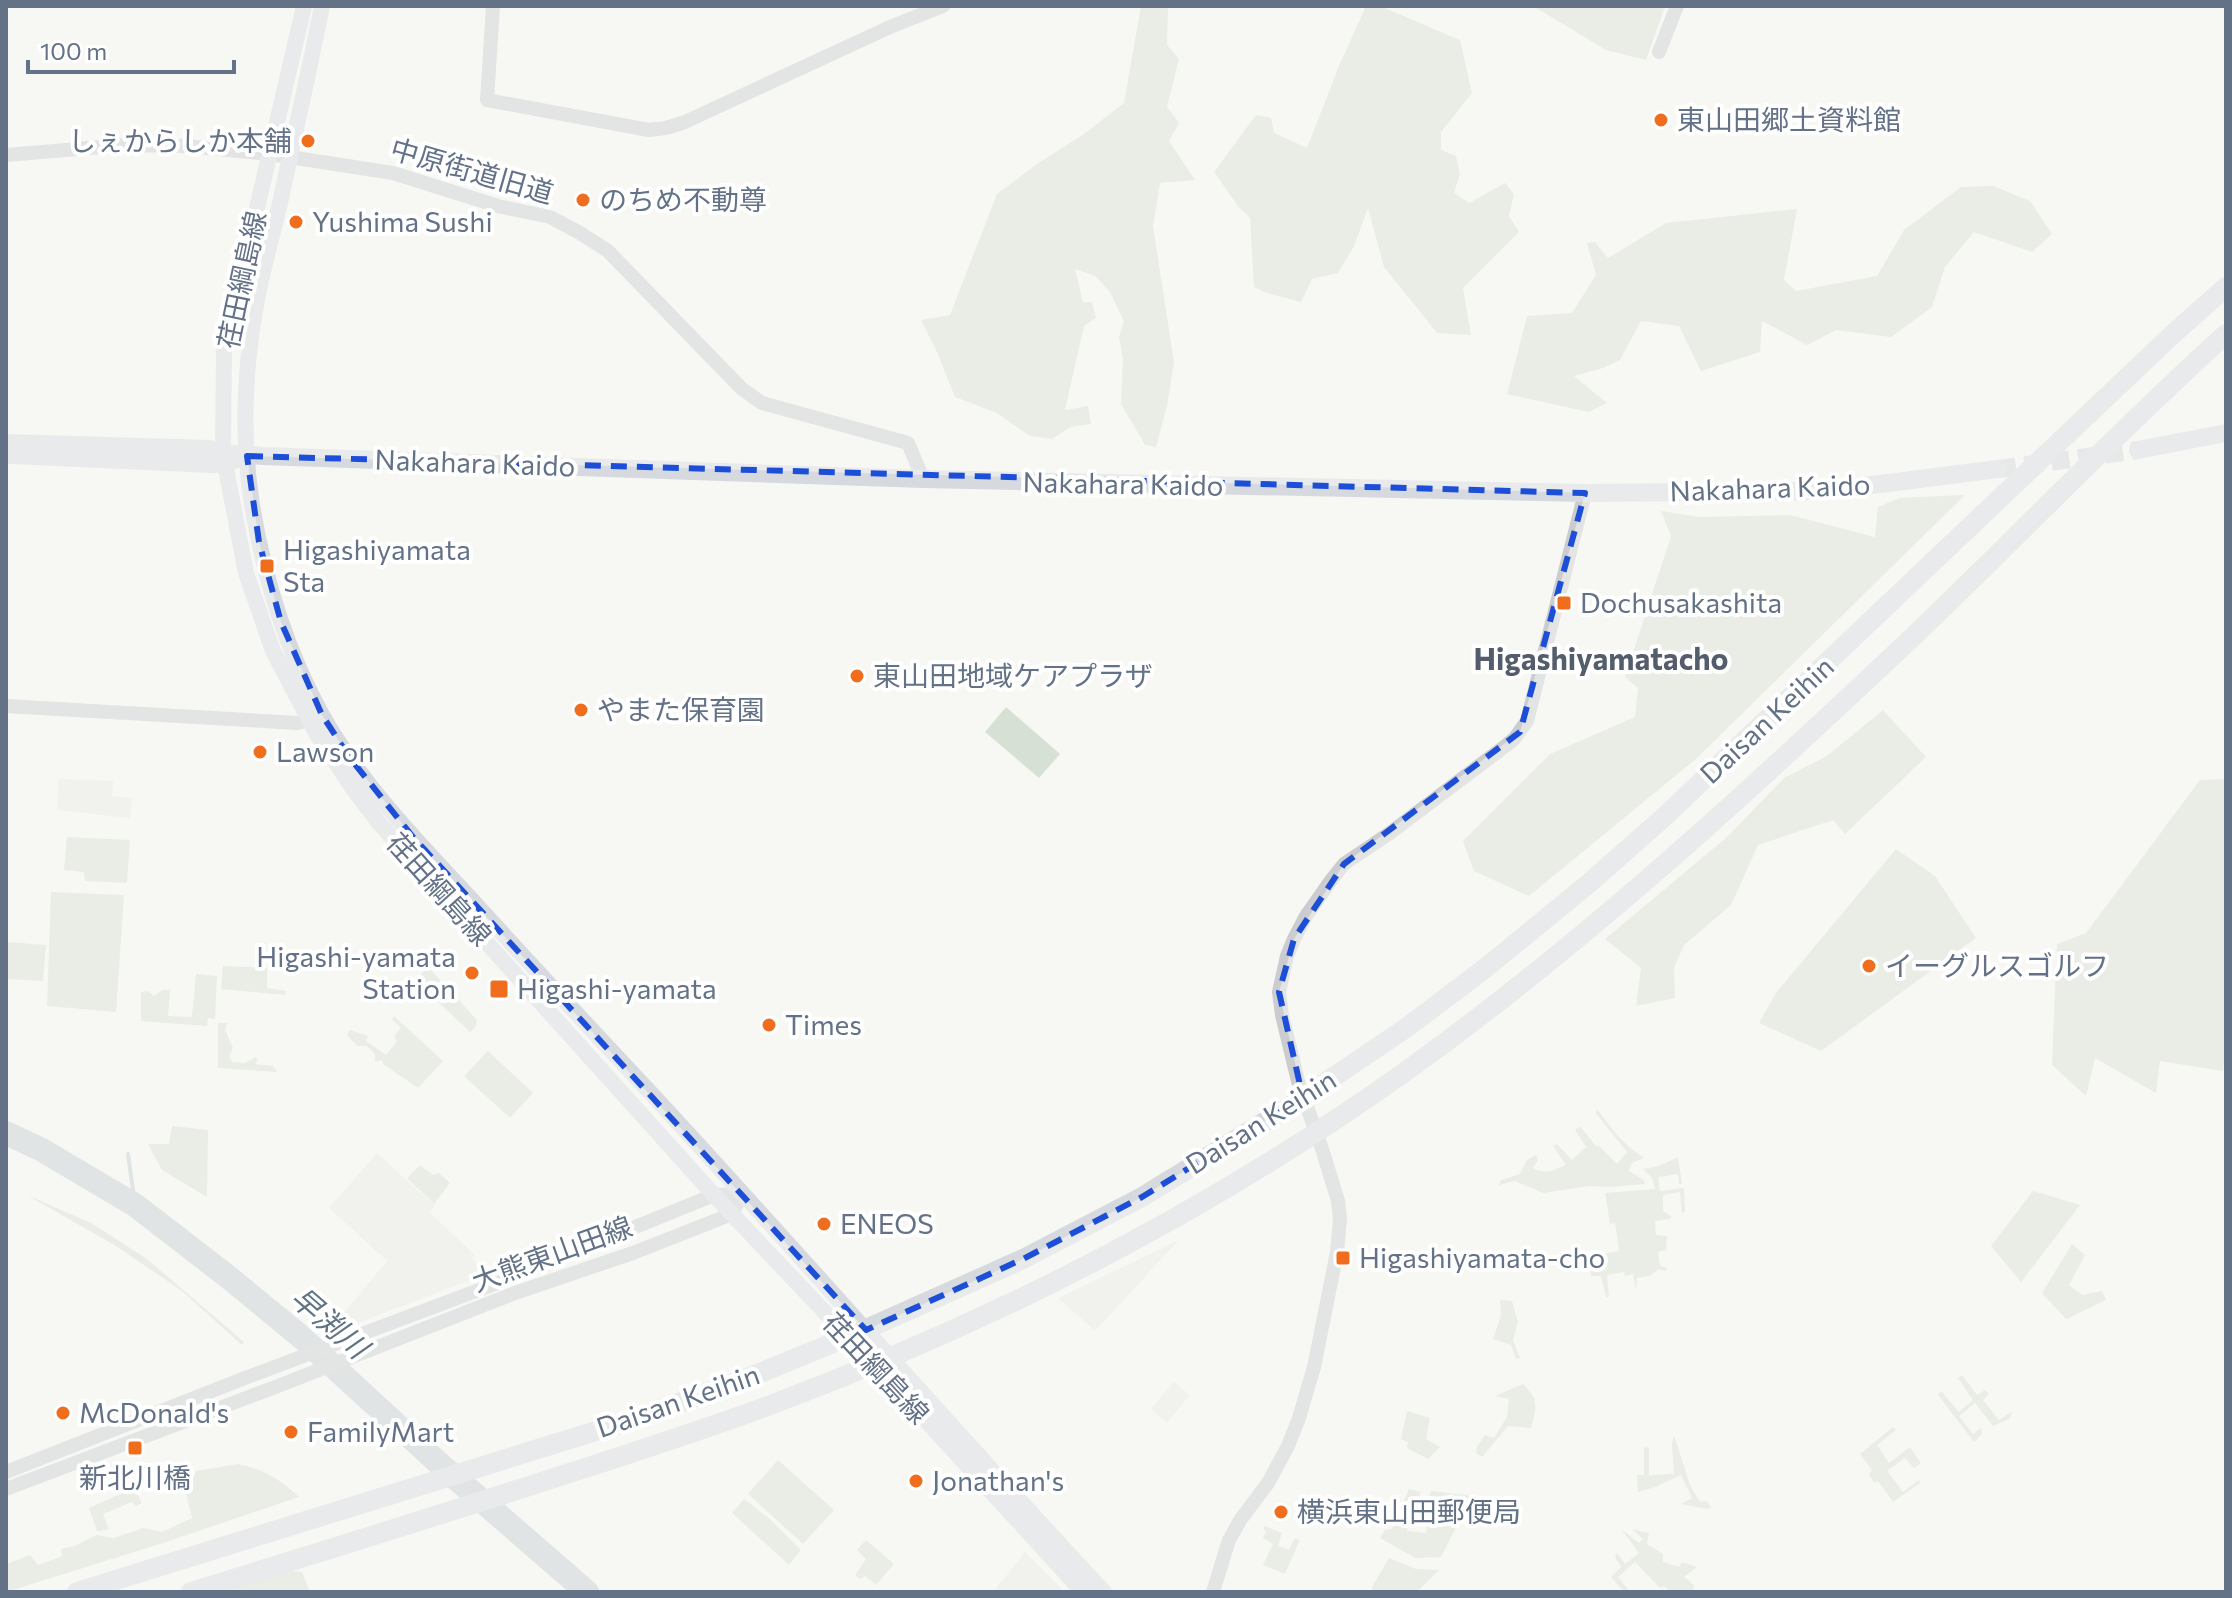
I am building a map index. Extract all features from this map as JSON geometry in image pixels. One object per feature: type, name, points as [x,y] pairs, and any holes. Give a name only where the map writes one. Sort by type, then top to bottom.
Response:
[{"type":"highway","name":"Daisan Keihin","points":[[77,1592],[652,1413],[750,1377],[1023,1259],[1142,1197],[1286,1109],[1406,1028],[1587,885],[1663,818],[2226,287]]},
{"type":"highway","name":"Daisan Keihin","points":[[191,1592],[503,1495],[772,1405],[879,1362],[1021,1298],[1154,1229],[1300,1143],[1505,998],[1665,864],[1901,648],[2226,334]]},
{"type":"main road","name":"荏田綱島線","points":[[304,6],[224,350],[224,458],[246,573],[273,651],[315,718],[354,790],[379,823],[714,1195],[1083,1592]]},
{"type":"main road","name":"荏田綱島線","points":[[322,6],[256,301],[246,419],[252,504],[269,583],[315,718],[413,837],[1104,1592]]},
{"type":"main road","points":[[2138,450],[2226,433]]},
{"type":"main road","name":"Nakahara Kaido","points":[[6,443],[210,449],[224,458]]},
{"type":"main road","name":"Nakahara Kaido","points":[[6,452],[11,455],[247,456],[923,479],[1585,493],[1825,491],[1998,469]]},
{"type":"street","points":[[493,6],[487,100],[649,130],[685,122],[876,33],[943,6]]},
{"type":"street","points":[[1659,52],[1677,6]]},
{"type":"street","name":"中原街道旧道","points":[[6,155],[125,145],[185,146],[270,154],[393,173],[498,206],[550,217],[608,251],[742,389],[762,403],[908,443],[923,479]]},
{"type":"street","points":[[1213,1592],[1229,1540],[1268,1483],[1299,1418],[1314,1367],[1337,1252],[1338,1201],[1298,1081],[1282,1015],[1279,992],[1287,956],[1306,916],[1344,864],[1390,833],[1520,732],[1527,721],[1534,697],[1585,493]]},
{"type":"street","points":[[6,706],[297,723],[315,718]]},
{"type":"street","points":[[714,1195],[742,1194],[732,1214]]},
{"type":"street","name":"大熊東山田線","points":[[6,1472],[500,1282],[714,1195]]},
{"type":"street","name":"大熊東山田線","points":[[6,1489],[528,1288],[633,1253],[732,1214]]},
{"type":"highlighted area","points":[[247,456],[1585,493],[1520,732],[1344,864],[1294,939],[1279,992],[1303,1098],[1142,1197],[1023,1259],[866,1330],[413,837],[350,758],[322,715],[281,622],[259,542]]},
{"type":"shaded area","points":[[1141,6],[1168,6],[1167,45],[1179,59],[1167,107],[1179,123],[1169,141],[1195,180],[1160,183],[1153,226],[1174,362],[1167,406],[1156,447],[1145,445],[1121,404],[1123,360],[1119,337],[1124,321],[1110,292],[1095,276],[1075,269],[1083,302],[1092,302],[1096,318],[1084,326],[1065,410],[1088,406],[1091,424],[1070,427],[1052,439],[1030,436],[997,413],[955,397],[921,320],[950,315],[997,194],[1124,103]]},
{"type":"shaded area","points":[[1366,6],[1380,6],[1460,40],[1472,93],[1441,132],[1441,150],[1456,156],[1460,174],[1454,193],[1469,203],[1505,183],[1514,194],[1509,216],[1519,232],[1463,288],[1471,335],[1437,333],[1384,267],[1368,208],[1354,246],[1338,273],[1312,279],[1301,302],[1254,287],[1250,218],[1214,172],[1256,115],[1271,118],[1274,133],[1307,148]]},
{"type":"shaded area","points":[[1533,6],[1659,6],[1664,9],[1646,60],[1606,50]]},
{"type":"shaded area","points":[[1993,186],[2030,201],[2052,234],[2032,252],[1974,232],[1945,267],[1932,307],[1891,337],[1836,330],[1807,345],[1762,321],[1760,352],[1701,371],[1679,326],[1641,321],[1620,360],[1574,376],[1607,403],[1589,412],[1507,394],[1527,316],[1572,313],[1596,275],[1587,243],[1595,242],[1608,258],[1666,223],[1797,209],[1784,280],[1796,291],[1877,276],[1904,230],[1961,187]]},
{"type":"shaded area","points":[[1965,495],[1697,758],[1529,896],[1474,871],[1463,841],[1550,754],[1635,717],[1638,688],[1625,677],[1671,536],[1661,511],[1700,517],[1790,515],[1875,537],[1878,507],[1900,498]]},
{"type":"shaded area","points":[[1006,707],[1060,754],[1039,778],[985,732]]},
{"type":"shaded area","points":[[1883,710],[1926,757],[1845,834],[1833,820],[1758,845],[1731,905],[1684,945],[1674,968],[1675,998],[1636,1006],[1641,968],[1605,939],[1727,837],[1784,778],[1827,756]]},
{"type":"shaded area","points":[[59,779],[113,781],[112,796],[132,798],[130,818],[57,810]]},
{"type":"shaded area","points":[[2226,779],[2226,1046],[2223,1071],[2160,1061],[2156,1093],[2095,1058],[2086,1096],[2052,1065],[2057,944],[2086,933],[2200,780]]},
{"type":"shaded area","points":[[67,837],[130,840],[127,883],[85,881],[84,872],[64,870]]},
{"type":"shaded area","name":"イーグルスゴルフ","points":[[1896,849],[1935,876],[1976,938],[1821,1051],[1759,1023],[1776,993]]},
{"type":"shaded area","points":[[51,892],[124,895],[116,1012],[47,1006]]},
{"type":"shaded area","points":[[6,942],[46,945],[43,981],[6,979]]},
{"type":"shaded area","points":[[223,966],[267,968],[267,988],[286,991],[285,995],[221,989]]},
{"type":"shaded area","points":[[428,967],[477,1020],[470,1032],[415,980]]},
{"type":"shaded area","points":[[196,974],[217,976],[215,1019],[208,1018],[207,1026],[141,1021],[141,992],[148,991],[154,996],[162,990],[170,990],[168,1016],[192,1017]]},
{"type":"shaded area","points":[[394,1016],[443,1061],[418,1088],[383,1064],[382,1060],[375,1062],[375,1054],[367,1046],[357,1046],[347,1035],[350,1030],[368,1036],[366,1041],[386,1055],[397,1041],[394,1037],[401,1027],[392,1020]]},
{"type":"shaded area","points":[[218,1023],[227,1023],[225,1030],[233,1048],[229,1056],[232,1062],[245,1063],[256,1057],[258,1060],[255,1064],[273,1066],[277,1072],[218,1068]]},
{"type":"shaded area","points":[[488,1051],[533,1093],[510,1118],[464,1076]]},
{"type":"shaded area","points":[[1598,1110],[1619,1137],[1644,1158],[1632,1163],[1629,1171],[1644,1180],[1645,1184],[1589,1186],[1543,1193],[1515,1181],[1499,1185],[1501,1180],[1520,1174],[1527,1160],[1536,1155],[1538,1160],[1533,1168],[1537,1170],[1550,1171],[1566,1165],[1553,1146],[1557,1144],[1572,1160],[1586,1147],[1575,1130],[1580,1126],[1596,1146],[1617,1164],[1627,1152],[1595,1112]]},
{"type":"shaded area","points":[[172,1126],[208,1130],[207,1197],[162,1170],[148,1144],[169,1144]]},
{"type":"shaded area","points":[[377,1153],[435,1206],[430,1213],[475,1255],[472,1259],[484,1270],[478,1277],[353,1325],[342,1315],[387,1261],[329,1208]]},
{"type":"shaded area","points":[[1678,1157],[1682,1184],[1679,1184],[1678,1174],[1658,1177],[1660,1191],[1684,1188],[1685,1212],[1682,1213],[1680,1192],[1663,1195],[1663,1211],[1671,1216],[1670,1219],[1655,1221],[1656,1235],[1667,1236],[1666,1250],[1658,1252],[1660,1266],[1667,1268],[1666,1271],[1658,1269],[1650,1276],[1637,1278],[1636,1290],[1633,1274],[1607,1275],[1609,1297],[1606,1297],[1601,1276],[1591,1276],[1591,1269],[1603,1265],[1602,1254],[1619,1251],[1615,1223],[1610,1224],[1605,1193],[1655,1189],[1652,1178],[1643,1169]]},
{"type":"shaded area","points":[[420,1165],[433,1175],[439,1173],[450,1183],[434,1204],[407,1178]]},
{"type":"shaded area","points":[[2033,1191],[2080,1205],[2021,1282],[1991,1246]]},
{"type":"shaded area","points":[[27,1195],[93,1224],[147,1259],[244,1342],[242,1345],[182,1291],[116,1246]]},
{"type":"shaded area","points":[[1179,1240],[1095,1331],[1058,1298]]},
{"type":"shaded area","points":[[2072,1244],[2085,1255],[2069,1285],[2082,1295],[2102,1291],[2106,1300],[2066,1319],[2042,1293]]},
{"type":"shaded area","points":[[1500,1300],[1512,1301],[1518,1322],[1513,1340],[1520,1358],[1516,1359],[1511,1345],[1493,1339],[1501,1315]]},
{"type":"shaded area","points":[[1962,1375],[1977,1395],[1985,1390],[1989,1394],[1983,1400],[1999,1420],[2013,1411],[2009,1419],[1993,1426],[1975,1403],[1959,1416],[1973,1434],[1981,1428],[1982,1434],[1974,1442],[1938,1395],[1941,1391],[1959,1412],[1973,1400],[1958,1378]]},
{"type":"shaded area","points":[[1174,1382],[1190,1395],[1167,1423],[1151,1409]]},
{"type":"shaded area","points":[[1523,1384],[1535,1404],[1531,1428],[1508,1426],[1482,1457],[1476,1453],[1477,1447],[1485,1435],[1494,1438],[1507,1417],[1509,1399],[1495,1396]]},
{"type":"shaded area","points":[[1407,1411],[1430,1418],[1426,1439],[1440,1447],[1428,1459],[1407,1448],[1408,1442],[1401,1439]]},
{"type":"shaded area","points":[[1893,1427],[1896,1430],[1877,1445],[1889,1463],[1910,1447],[1921,1463],[1914,1468],[1905,1458],[1887,1471],[1903,1492],[1919,1480],[1920,1483],[1893,1502],[1878,1481],[1874,1483],[1869,1474],[1872,1470],[1860,1454]]},
{"type":"shaded area","points":[[1674,1435],[1690,1485],[1700,1502],[1706,1501],[1712,1507],[1708,1509],[1681,1504],[1692,1498],[1681,1475],[1638,1492],[1637,1475],[1644,1475],[1644,1448],[1649,1447],[1649,1475],[1674,1474]]},
{"type":"shaded area","points":[[778,1460],[834,1510],[803,1544],[748,1494]]},
{"type":"shaded area","points":[[238,1464],[271,1476],[299,1497],[6,1592],[6,1564],[30,1555],[38,1565],[62,1556],[61,1549],[75,1546],[96,1535],[113,1538],[144,1528],[162,1532],[192,1518],[185,1489],[196,1471]]},
{"type":"shaded area","points":[[134,1488],[142,1503],[136,1506],[132,1502],[103,1514],[109,1530],[97,1531],[89,1508]]},
{"type":"shaded area","points":[[1409,1489],[1421,1492],[1419,1497],[1413,1497],[1407,1531],[1426,1533],[1431,1491],[1472,1496],[1441,1557],[1415,1558],[1380,1538],[1385,1530],[1392,1529]]},
{"type":"shaded area","points":[[744,1499],[801,1550],[789,1565],[732,1513]]},
{"type":"shaded area","points":[[1265,1526],[1282,1533],[1278,1546],[1289,1550],[1295,1538],[1300,1540],[1285,1574],[1263,1565],[1273,1544],[1263,1538]]},
{"type":"shaded area","points":[[1621,1529],[1639,1543],[1643,1539],[1632,1529],[1649,1533],[1647,1544],[1663,1554],[1663,1562],[1679,1567],[1682,1562],[1697,1567],[1684,1577],[1694,1585],[1693,1592],[1670,1592],[1664,1586],[1660,1588],[1635,1562],[1618,1577],[1630,1592],[1624,1592],[1611,1577],[1621,1567],[1615,1557],[1617,1553],[1625,1564],[1639,1553]]},
{"type":"shaded area","points":[[866,1540],[894,1564],[876,1585],[865,1576],[860,1579],[855,1575],[866,1559],[857,1550]]},
{"type":"shaded area","points":[[1025,1552],[1065,1592],[993,1592]]},
{"type":"shaded area","points":[[1389,1558],[1416,1569],[1439,1570],[1417,1592],[1372,1592]]},
{"type":"shaded area","points":[[281,1570],[302,1572],[310,1592],[217,1592]]},
{"type":"waterway","name":"早渕川","points":[[6,1133],[42,1150],[135,1205],[227,1276],[300,1336],[444,1468],[587,1592]]},
{"type":"waterway","points":[[128,1154],[135,1205]]},
{"type":"tunnel","points":[[1998,469],[2138,450]]},
{"type":"place","name":"東山田郷土資料館","points":[[1661,120]]},
{"type":"place","name":"しぇからしか本舗","points":[[308,141]]},
{"type":"place","name":"のちめ不動尊","points":[[583,200]]},
{"type":"place","name":"Yushima Sushi","points":[[296,222]]},
{"type":"place","name":"Higashiyamata Sta","points":[[267,566]]},
{"type":"place","name":"Dochusakashita","points":[[1564,603]]},
{"type":"place","name":"東山田地域ケアプラザ","points":[[857,676]]},
{"type":"place","name":"やまた保育園","points":[[581,710]]},
{"type":"place","name":"Lawson","points":[[260,752]]},
{"type":"place","name":"イーグルスゴルフ","points":[[1869,966]]},
{"type":"place","name":"Higashi-yamata Station","points":[[472,973]]},
{"type":"place","name":"Higashi-yamata","points":[[499,989]]},
{"type":"place","name":"Times","points":[[769,1025]]},
{"type":"place","name":"ENEOS","points":[[824,1224]]},
{"type":"place","name":"Higashiyamata-cho","points":[[1343,1258]]},
{"type":"place","name":"McDonald's","points":[[63,1413]]},
{"type":"place","name":"FamilyMart","points":[[291,1432]]},
{"type":"place","name":"新北川橋","points":[[135,1448]]},
{"type":"place","name":"Jonathan's","points":[[916,1481]]},
{"type":"place","name":"横浜東山田郵便局","points":[[1281,1512]]},
{"type":"district","name":"Higashiyamatacho","points":[[1601,660]]}]
